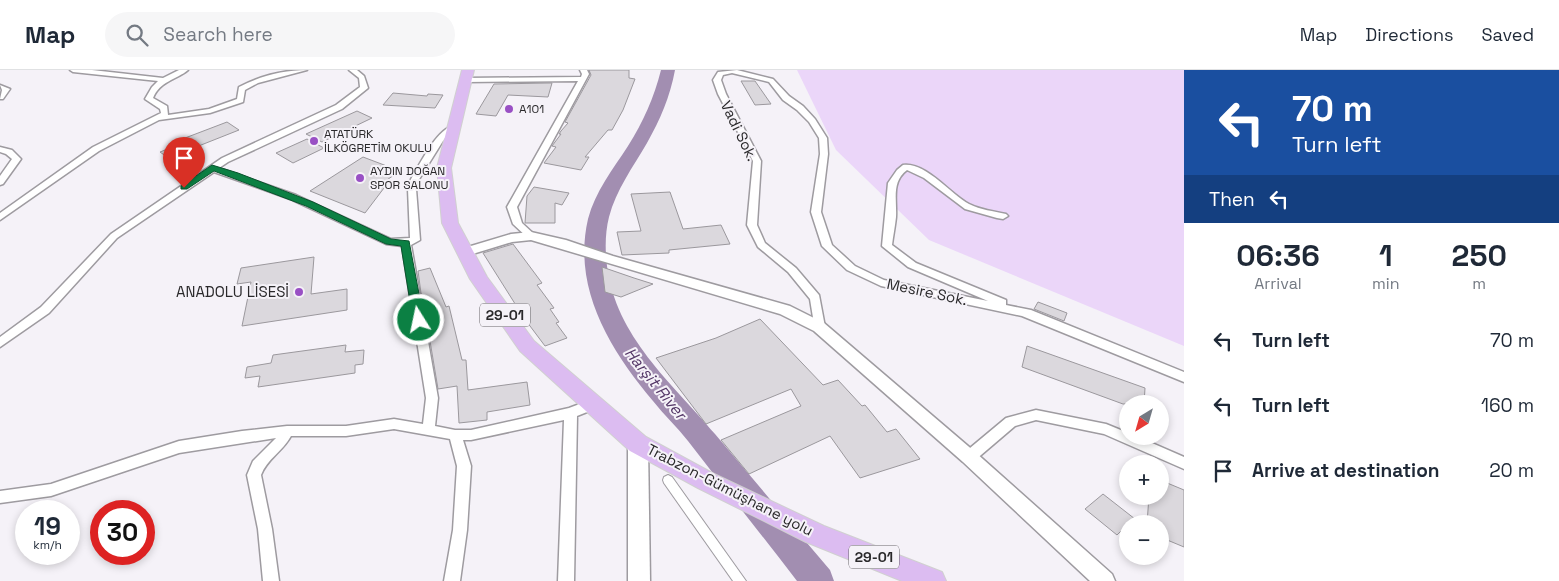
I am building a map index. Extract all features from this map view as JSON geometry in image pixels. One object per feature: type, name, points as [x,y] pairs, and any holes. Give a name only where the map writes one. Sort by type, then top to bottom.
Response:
[{"type":"main road","name":"Trabzon-Gümüşhane yolu","points":[[467,75],[444,168],[450,223],[479,278],[527,346],[638,444],[706,481],[815,534],[933,581]]},
{"type":"main road","points":[[638,444],[639,581]]},
{"type":"street","points":[[73,70],[165,80]]},
{"type":"street","points":[[0,217],[96,149],[165,114],[164,108],[149,99],[152,89],[185,70]]},
{"type":"street","points":[[156,119],[230,106],[240,100],[242,89],[239,87],[253,75],[264,70]]},
{"type":"street","points":[[242,89],[256,81],[304,70]]},
{"type":"street","points":[[0,344],[45,310],[114,236],[225,160],[339,108],[364,88],[362,77],[352,70]]},
{"type":"street","name":"Vadi Sok.","points":[[732,71],[720,71],[717,80],[722,94],[757,161],[752,225],[761,245],[792,270],[814,298],[819,327]]},
{"type":"street","name":"Mesire Sok.","points":[[732,71],[770,80],[812,121],[823,138],[824,154],[816,212],[827,246],[851,268],[881,283],[1027,313]]},
{"type":"street","points":[[467,75],[583,74],[512,207],[518,224],[531,236]]},
{"type":"street","points":[[0,88],[6,89],[0,97]]},
{"type":"street","points":[[212,168],[235,174],[310,204],[389,242],[406,243],[415,240],[412,189],[414,181],[443,134],[455,127]]},
{"type":"street","points":[[0,149],[9,152],[17,159],[0,182]]},
{"type":"street","points":[[1003,216],[981,213],[960,203],[917,169],[906,167],[897,172],[891,187],[891,218],[887,246],[912,265],[1184,377]]},
{"type":"street","points":[[466,252],[511,238],[531,236],[562,243],[608,259],[785,310],[819,327],[969,457],[1105,581]]},
{"type":"street","points":[[406,243],[432,398],[428,430]]},
{"type":"street","points":[[0,497],[51,490],[179,447],[242,436],[287,432],[346,431],[394,424],[455,435],[482,434],[572,413],[593,404]]},
{"type":"street","points":[[566,581],[572,413]]},
{"type":"street","points":[[969,457],[1011,422],[1036,415],[1106,429],[1184,463]]},
{"type":"street","points":[[271,581],[265,529],[254,475],[264,456],[283,439],[287,432]]},
{"type":"street","points":[[452,581],[460,530],[464,466],[455,435]]},
{"type":"street","points":[[668,480],[740,581]]},
{"type":"shaded area","points":[[797,70],[1184,70],[1184,346],[929,240],[836,150]]},
{"type":"building","points":[[589,70],[629,70],[629,78],[635,79],[623,110],[612,130],[608,130],[585,157],[589,157],[581,170],[544,163],[556,147],[552,146],[561,134],[559,134],[568,123],[565,122],[591,75]]},
{"type":"building","points":[[741,81],[755,81],[771,104],[755,105]]},
{"type":"building","points":[[552,83],[548,97],[508,95],[496,116],[476,114],[494,84]]},
{"type":"building","points":[[393,93],[427,96],[428,94],[443,95],[435,108],[383,105]]},
{"type":"building","points":[[357,111],[372,118],[322,142],[306,134]]},
{"type":"building","points":[[227,122],[239,130],[196,147],[202,151],[174,162],[160,152],[188,141],[185,138]]},
{"type":"building","points":[[307,139],[324,148],[293,163],[276,153]]},
{"type":"building","name":"AYDIN DOĞAN SPOR SALONU","points":[[363,157],[400,171],[378,186],[384,188],[365,213],[310,191]]},
{"type":"building","points":[[534,187],[569,193],[562,205],[555,203],[555,223],[525,223],[527,196]]},
{"type":"building","points":[[670,192],[683,229],[721,225],[730,244],[669,250],[669,253],[622,255],[617,232],[641,231],[631,194]]},
{"type":"building","points":[[513,244],[542,283],[537,285],[554,308],[550,309],[559,322],[556,323],[567,338],[545,346],[524,318],[483,253]]},
{"type":"building","name":"ANADOLU LİSESİ","points":[[314,257],[311,294],[347,289],[347,310],[242,326],[251,282],[237,284],[241,268]]},
{"type":"building","points":[[602,267],[653,284],[621,297],[605,292]]},
{"type":"building","points":[[430,268],[446,307],[449,306],[462,360],[466,360],[468,390],[527,382],[530,405],[487,412],[487,420],[459,423],[457,386],[438,389],[425,311],[428,311],[421,293],[418,271]]},
{"type":"building","points":[[1038,302],[1067,313],[1064,321],[1034,309]]},
{"type":"building","points":[[760,319],[823,385],[838,380],[862,406],[865,405],[887,432],[896,429],[920,459],[860,478],[830,436],[749,474],[721,440],[801,406],[791,389],[706,424],[656,358],[716,338]]},
{"type":"building","points":[[346,345],[345,352],[364,350],[363,364],[355,365],[355,373],[258,387],[260,376],[245,378],[247,367],[271,363],[273,355]]},
{"type":"building","points":[[1027,346],[1145,388],[1145,395],[1119,395],[1119,403],[1022,367]]},
{"type":"building","points":[[1169,484],[1184,490],[1184,547],[1169,541],[1169,515],[1148,515],[1148,505],[1169,505]]},
{"type":"building","points":[[1103,494],[1130,515],[1119,515],[1119,533],[1117,535],[1085,509]]},
{"type":"waterway","name":"Harşit River","points":[[668,70],[660,101],[646,130],[612,185],[599,218],[594,250],[598,282],[608,312],[623,342],[642,370],[663,396],[686,419],[818,581]]},
{"type":"place","name":"A101","points":[[509,109]]},
{"type":"place","name":"ATATÜRK İLKÖGRETİM OKULU","points":[[314,141]]},
{"type":"place","name":"AYDIN DOĞAN SPOR SALONU","points":[[360,178]]},
{"type":"place","name":"ANADOLU LİSESİ","points":[[299,292]]},
{"type":"route","points":[[184,188],[212,168],[235,174],[310,204],[389,242],[397,244],[406,243],[419,320]]}]
